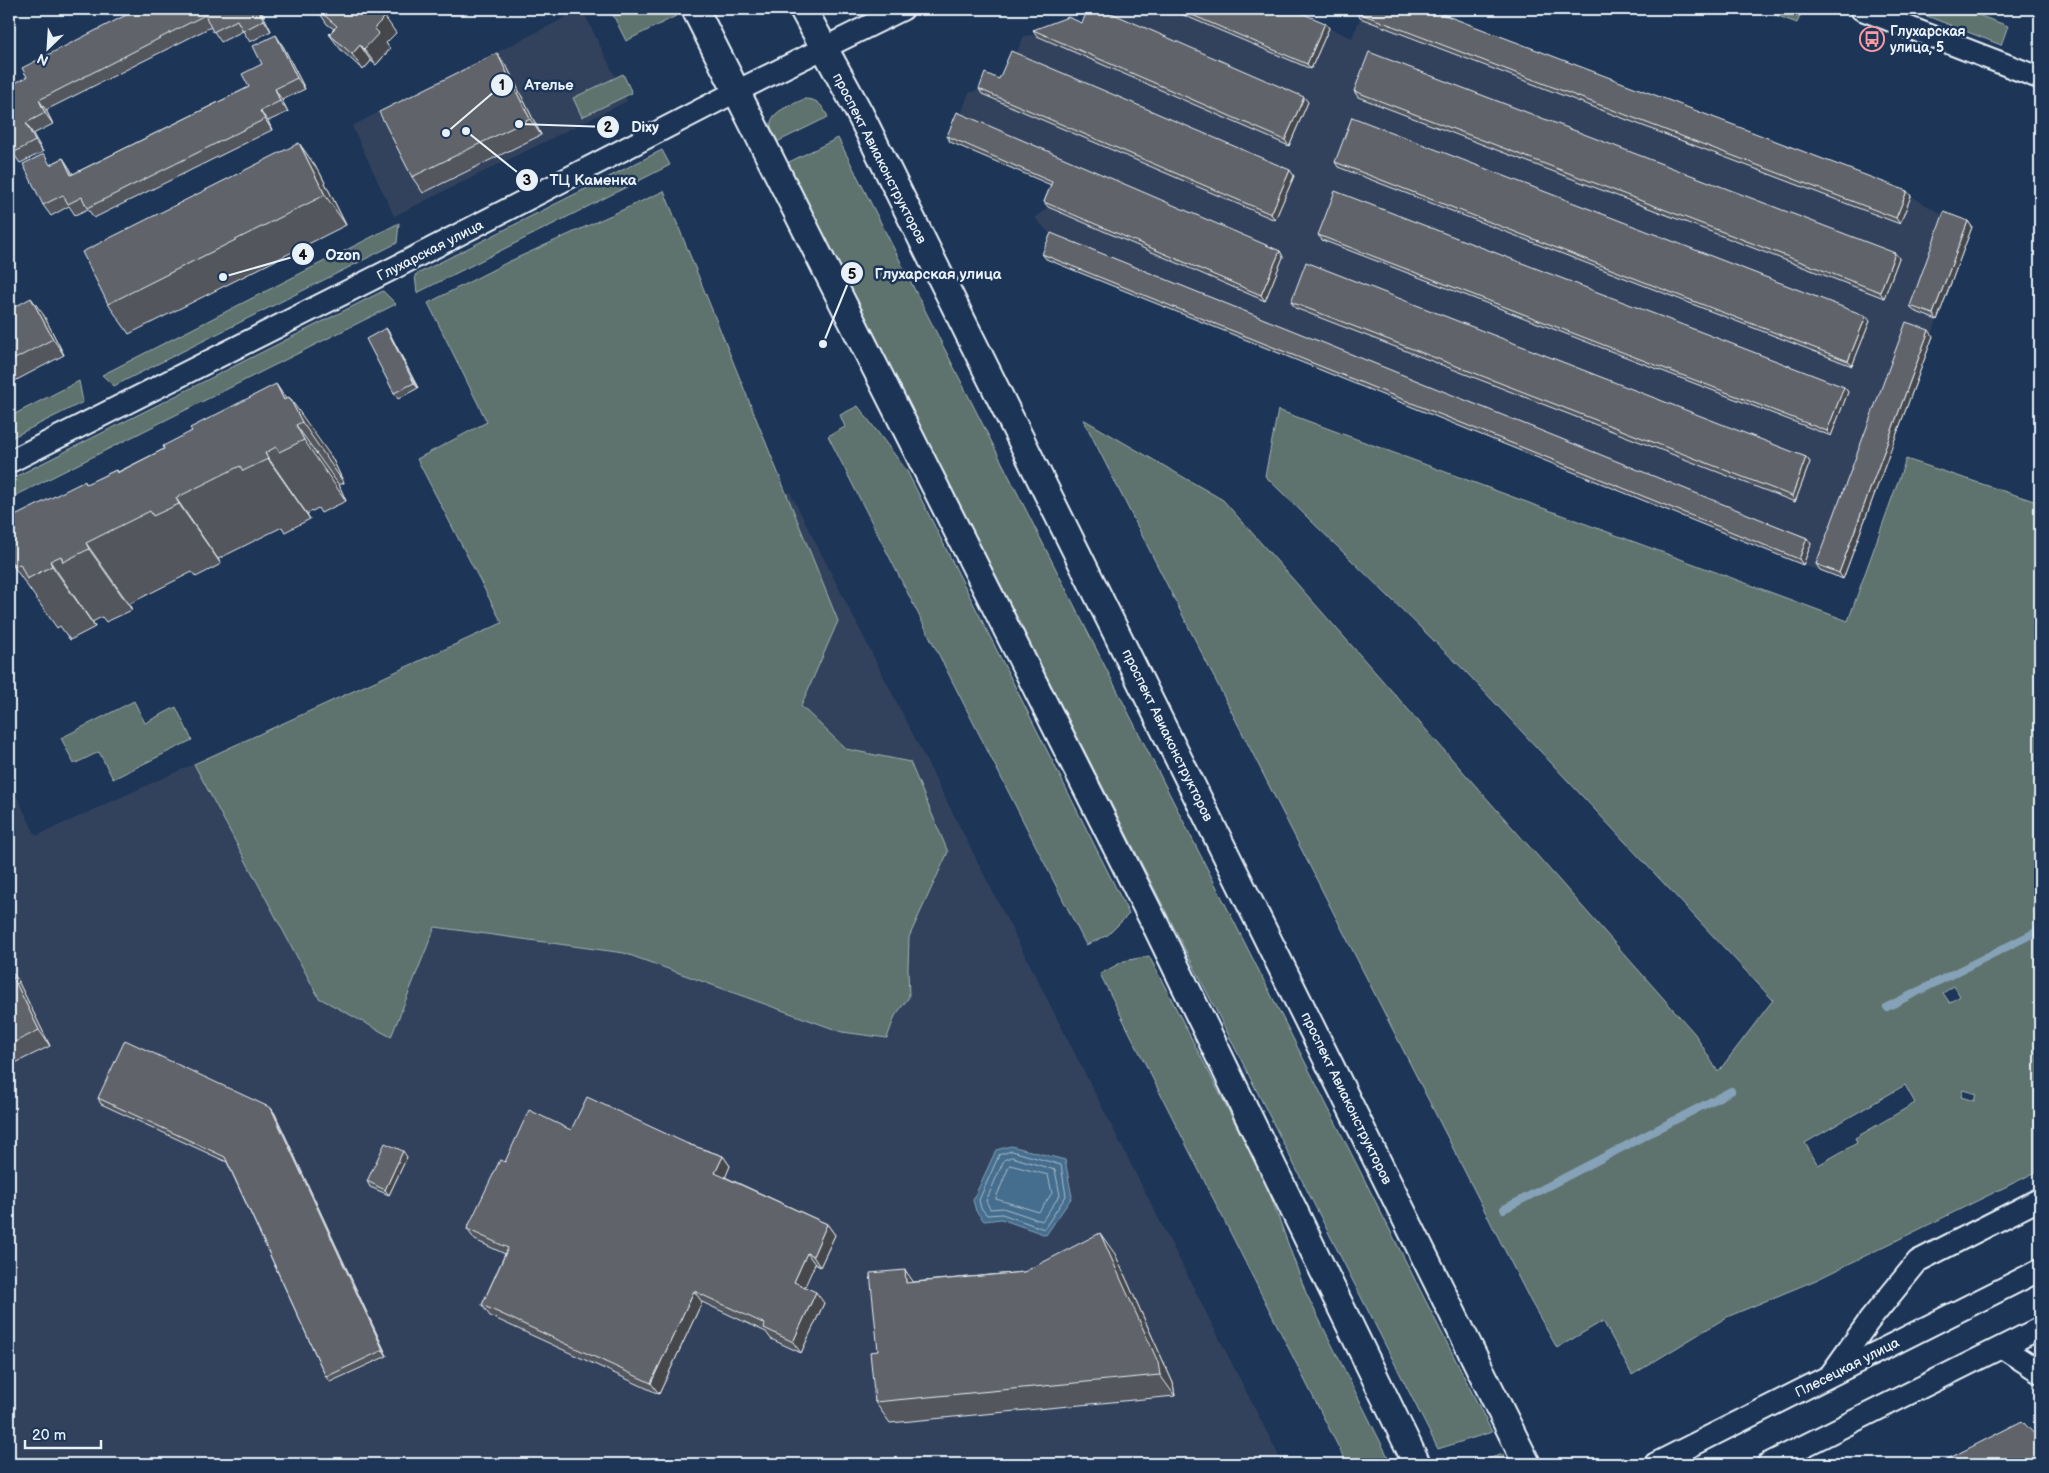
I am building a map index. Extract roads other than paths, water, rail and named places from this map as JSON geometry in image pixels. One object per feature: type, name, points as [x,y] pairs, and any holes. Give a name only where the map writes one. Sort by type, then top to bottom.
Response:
[{"type":"street","points":[[695,9],[1158,930],[1417,1464]]},
{"type":"street","name":"проспект Авиаконструкторов","points":[[803,9],[860,114],[1527,1464]]},
{"type":"street","name":"Глухарская улица","points":[[9,462],[390,270],[737,91],[903,9]]},
{"type":"street","points":[[1861,9],[2040,78]]},
{"type":"street","points":[[1830,1376],[1869,1321],[1918,1261],[2040,1199]]},
{"type":"street","name":"Плесецкая улица","points":[[1655,1464],[2040,1270]]},
{"type":"street","points":[[1768,1464],[2040,1328]]},
{"type":"street","points":[[2003,1348],[2040,1372]]},
{"type":"water","points":[[1011,1146],[1065,1160],[1072,1197],[1046,1235],[1001,1219],[984,1221],[976,1211],[973,1200],[996,1150]]},
{"type":"waterway","points":[[1887,1007],[2040,930]]},
{"type":"waterway","points":[[1504,1209],[1731,1091]]},
{"type":"place","name":"Глухарская улица, 5","points":[[1872,39]]},
{"type":"place","name":"Dixy","points":[[519,124]]},
{"type":"place","name":"ТЦ Каменка","points":[[466,131]]},
{"type":"place","name":"Ателье","points":[[446,133]]},
{"type":"place","name":"Ozon","points":[[223,277]]},
{"type":"place","name":"Глухарская улица","points":[[823,344]]}]
